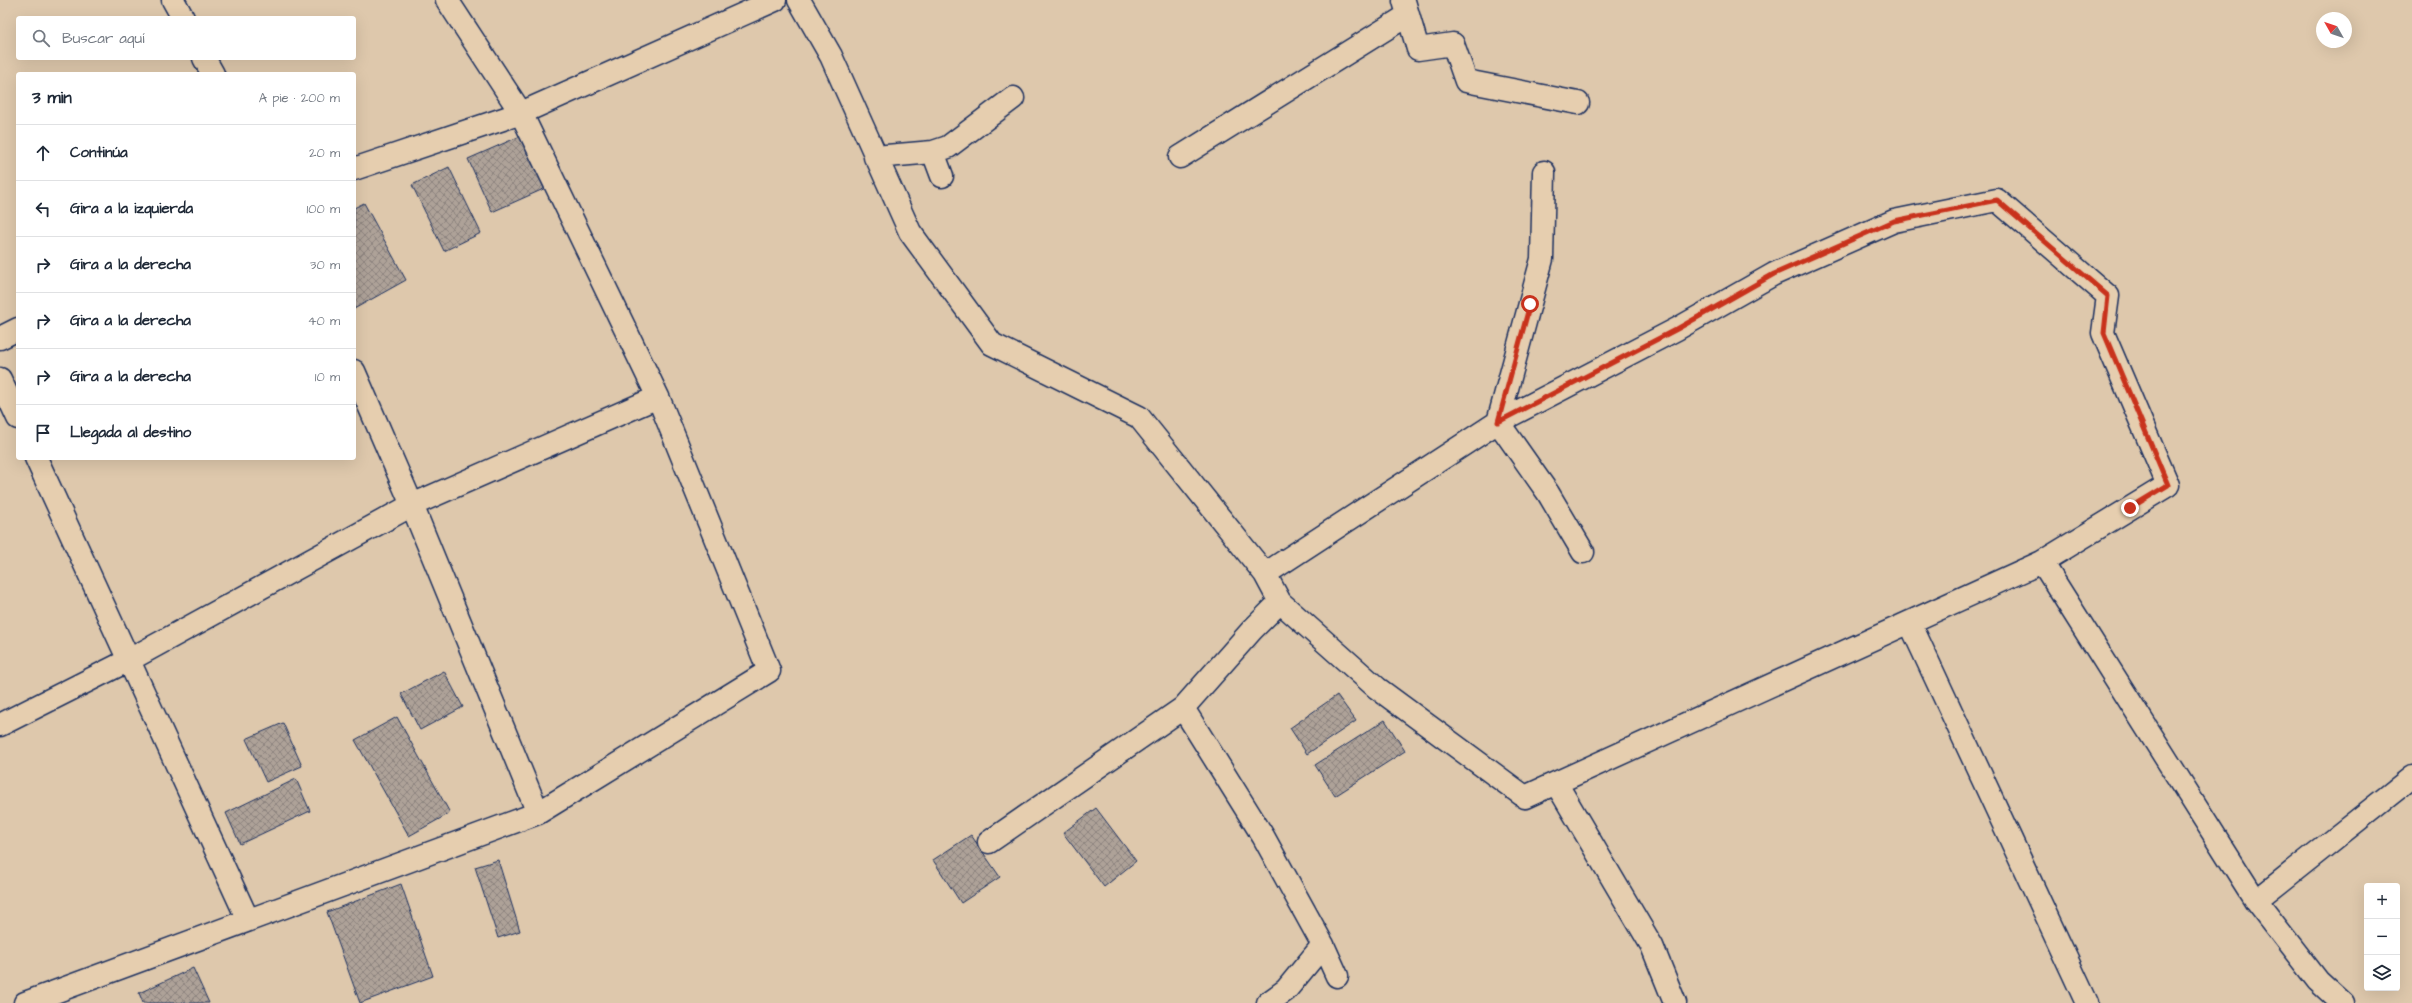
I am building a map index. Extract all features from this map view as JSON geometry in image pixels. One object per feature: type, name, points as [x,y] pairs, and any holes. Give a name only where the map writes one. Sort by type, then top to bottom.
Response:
[{"type":"street","points":[[173,0],[182,16]]},
{"type":"street","points":[[25,1003],[538,813],[769,671],[658,397],[521,113],[448,0]]},
{"type":"street","points":[[356,168],[521,113],[775,0]]},
{"type":"street","points":[[799,0],[831,56],[875,157],[910,232],[992,344],[1139,417],[1265,574],[1280,602],[1377,688],[1525,797],[2042,562],[2168,485],[2104,333],[2108,296],[1997,200],[1894,221],[1774,274],[1677,329],[1498,422],[1265,574]]},
{"type":"street","points":[[1180,157],[1406,7],[1418,50],[1453,44],[1466,81],[1578,103]]},
{"type":"street","points":[[205,60],[212,72]]},
{"type":"street","points":[[875,157],[934,152],[948,147],[1013,98]]},
{"type":"street","points":[[934,152],[942,176]]},
{"type":"street","points":[[1498,422],[1542,259],[1544,172]]},
{"type":"street","points":[[0,338],[16,330]]},
{"type":"street","points":[[356,376],[412,505],[538,813]]},
{"type":"street","points":[[0,379],[16,414]]},
{"type":"street","points":[[0,725],[128,660],[412,505],[658,397]]},
{"type":"street","points":[[1498,422],[1548,493],[1583,552]]},
{"type":"street","points":[[37,460],[248,920]]},
{"type":"street","points":[[2042,562],[2256,901],[2318,981],[2342,1003]]},
{"type":"street","points":[[988,842],[1184,708],[1252,630],[1280,602]]},
{"type":"street","points":[[1910,623],[2087,1003]]},
{"type":"street","points":[[1184,708],[1263,836],[1323,945],[1337,976]]},
{"type":"street","points":[[2256,901],[2412,777]]},
{"type":"street","points":[[1556,783],[1652,946],[1676,1003]]},
{"type":"street","points":[[1268,1003],[1286,990],[1323,945]]},
{"type":"building","points":[[525,134],[548,187],[492,212],[468,159]]},
{"type":"building","points":[[449,167],[481,233],[444,251],[412,185]]},
{"type":"building","points":[[364,203],[406,280],[356,308],[356,207]]},
{"type":"building","points":[[444,671],[463,707],[420,730],[401,694]]},
{"type":"building","points":[[1337,695],[1356,721],[1307,754],[1290,728]]},
{"type":"building","points":[[397,717],[450,813],[409,836],[355,740]]},
{"type":"building","points":[[1385,720],[1405,751],[1335,796],[1315,765]]},
{"type":"building","points":[[283,723],[302,766],[266,782],[246,739]]},
{"type":"building","points":[[296,779],[310,811],[240,844],[226,813]]},
{"type":"building","points":[[1096,808],[1136,861],[1104,887],[1063,833]]},
{"type":"building","points":[[971,835],[1000,877],[961,903],[933,860]]},
{"type":"building","points":[[498,860],[520,931],[498,938],[475,867]]},
{"type":"building","points":[[401,884],[433,976],[360,1003],[327,912]]},
{"type":"building","points":[[193,968],[209,1003],[143,1003],[139,993]]},
{"type":"route","points":[[1530,304],[1498,422],[1677,329],[1774,274],[1894,221],[1997,200],[2108,296],[2104,333],[2168,485],[2130,508]]}]
